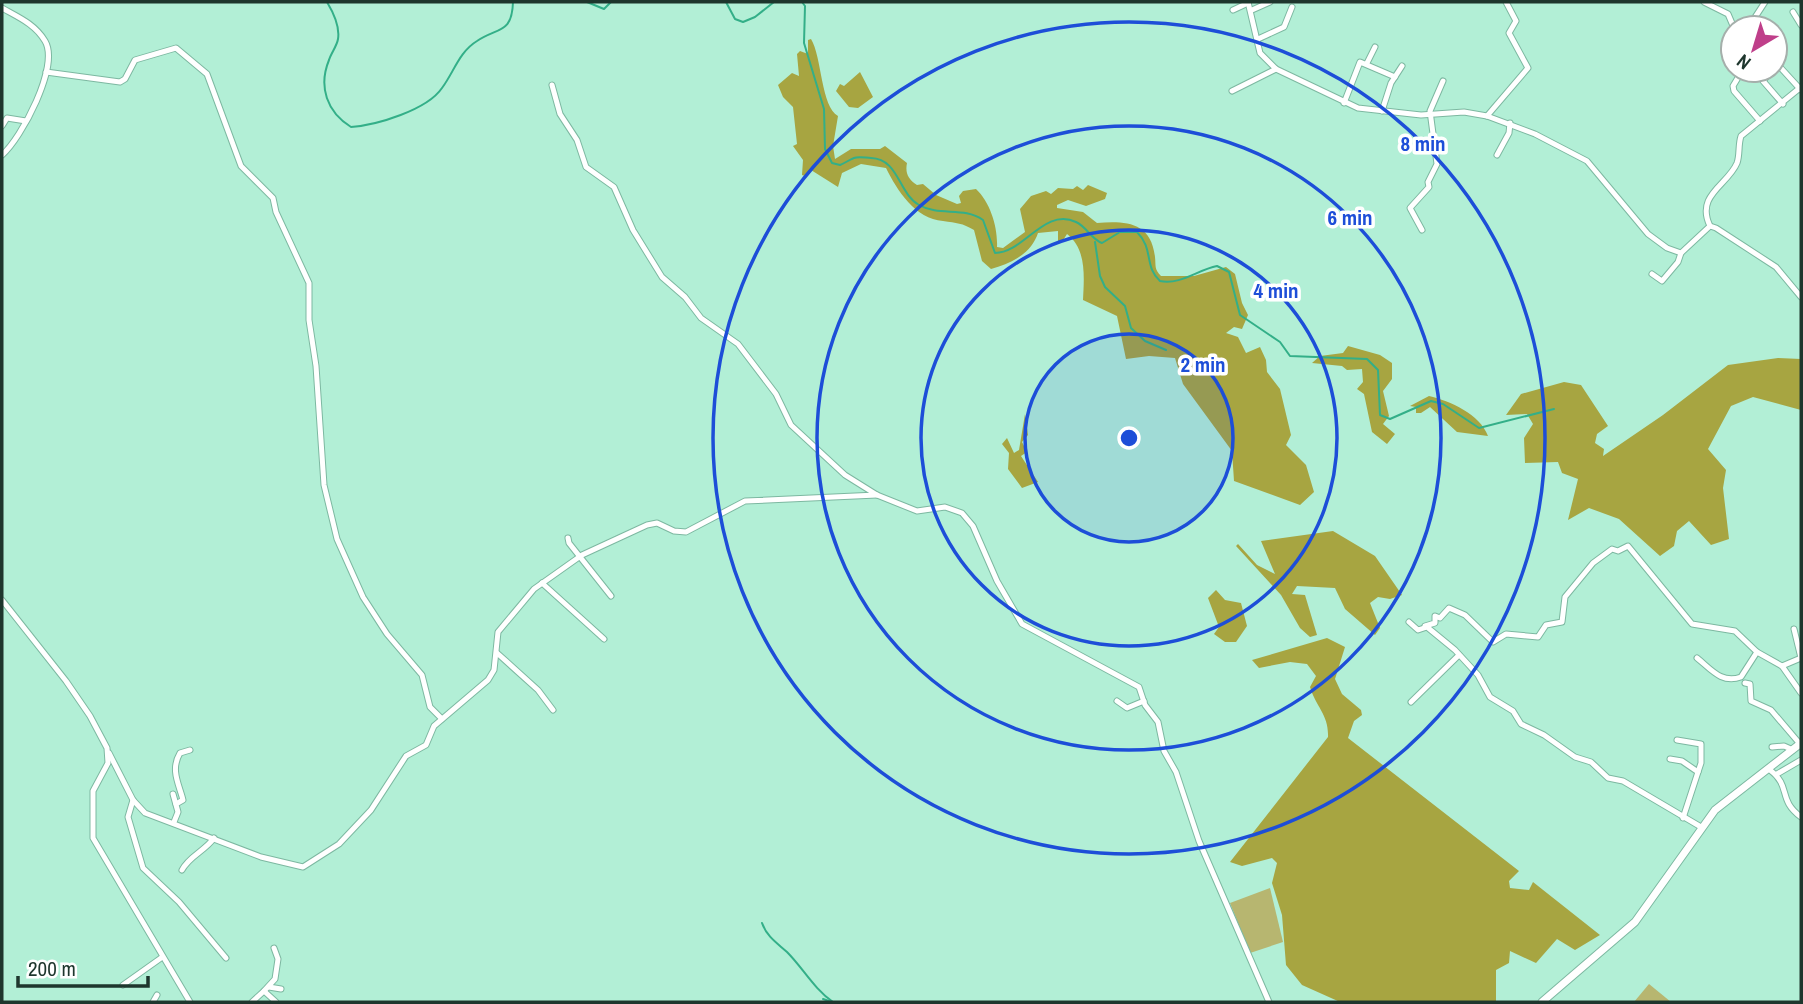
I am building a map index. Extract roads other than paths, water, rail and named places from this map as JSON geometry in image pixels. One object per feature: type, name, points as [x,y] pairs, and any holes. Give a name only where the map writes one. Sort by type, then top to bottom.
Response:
[{"type":"main road","points":[[1542,1002],[1635,922],[1701,827],[1728,799],[1774,772],[1798,746]]},
{"type":"street","points":[[1233,10],[1248,2],[1262,57],[1276,69],[1344,103],[1382,111],[1430,115],[1458,112],[1488,116],[1510,123],[1587,161],[1648,234],[1667,248],[1681,253]]},
{"type":"street","points":[[1252,10],[1270,2]]},
{"type":"street","points":[[1488,116],[1528,68],[1509,33],[1516,21],[1506,2]]},
{"type":"street","points":[[1704,2],[1728,14]]},
{"type":"street","points":[[1258,39],[1284,27],[1293,7]]},
{"type":"street","points":[[2,8],[26,20],[45,40],[48,50],[46,72],[18,140],[2,155]]},
{"type":"street","points":[[1797,15],[1801,25]]},
{"type":"street","points":[[1367,63],[1375,47]]},
{"type":"street","points":[[46,72],[120,82],[125,79],[135,60],[161,50],[181,50],[207,74],[244,170],[272,197],[276,212],[310,287],[309,320],[315,356],[324,485],[337,539],[363,597],[387,634],[422,675],[430,707],[442,719]]},
{"type":"street","points":[[1344,103],[1360,62],[1395,76]]},
{"type":"street","points":[[1382,111],[1395,76],[1402,66]]},
{"type":"street","points":[[1232,91],[1276,69]]},
{"type":"street","points":[[1789,75],[1801,88],[1741,136],[1735,167],[1712,191],[1707,218],[1710,226],[1765,258],[1801,297]]},
{"type":"street","points":[[1422,230],[1410,208],[1430,187],[1428,183],[1437,167],[1430,115],[1443,81]]},
{"type":"street","points":[[1733,84],[1734,91],[1760,121]]},
{"type":"street","points":[[1766,84],[1783,104]]},
{"type":"street","points":[[552,85],[560,114],[577,140],[586,167],[614,187],[632,230],[662,277],[685,297],[706,323],[738,344],[776,394],[791,425],[845,475],[877,495],[917,511],[944,507],[962,513],[973,526],[997,581],[1022,624],[1071,653],[1135,684],[1158,722],[1166,757],[1174,767],[1199,841],[1269,1002]]},
{"type":"street","points":[[2,126],[7,118],[26,121]]},
{"type":"street","points":[[1497,155],[1508,135],[1510,123]]},
{"type":"street","points":[[1651,274],[1662,281],[1677,263],[1681,253],[1710,226]]},
{"type":"street","points":[[2,600],[84,707],[133,800],[145,813],[261,857],[293,866],[305,866],[339,845],[371,810],[406,756],[426,745],[432,729],[488,680],[497,653],[498,632],[542,583],[582,555],[652,523],[674,531],[689,532],[745,501],[877,495]]},
{"type":"street","points":[[568,538],[569,543],[582,555],[611,596]]},
{"type":"street","points":[[1409,622],[1418,631],[1434,624],[1435,616],[1440,617],[1448,608],[1468,618],[1493,642],[1506,634],[1538,637],[1546,625],[1562,622],[1563,599],[1594,563],[1612,549],[1618,551],[1628,546],[1686,620],[1697,626],[1735,631],[1757,652],[1782,666],[1801,693]]},
{"type":"street","points":[[542,583],[604,639]]},
{"type":"street","points":[[1425,626],[1478,674],[1490,697],[1513,711],[1523,726],[1544,735],[1575,757],[1591,762],[1608,778],[1623,781],[1701,827]]},
{"type":"street","points":[[1782,666],[1801,658],[1794,629]]},
{"type":"street","points":[[1697,658],[1720,678],[1730,680],[1741,677],[1757,652]]},
{"type":"street","points":[[497,653],[538,690],[554,710]]},
{"type":"street","points":[[1411,702],[1459,655]]},
{"type":"street","points":[[1745,683],[1750,684],[1751,701],[1771,710],[1798,746]]},
{"type":"street","points":[[1117,701],[1127,708],[1144,701]]},
{"type":"street","points":[[1677,740],[1701,744],[1701,764],[1683,818]]},
{"type":"street","points":[[1772,747],[1798,746]]},
{"type":"street","points":[[176,804],[183,800],[176,778],[176,763],[180,753],[190,750]]},
{"type":"street","points":[[109,753],[108,763],[94,787],[92,835],[161,958],[190,1002]]},
{"type":"street","points":[[1670,759],[1682,761],[1698,772]]},
{"type":"street","points":[[1801,760],[1774,772],[1783,783],[1787,805],[1801,817]]},
{"type":"street","points":[[173,794],[178,812],[174,822]]},
{"type":"street","points":[[133,800],[128,817],[143,868],[179,902],[226,958]]},
{"type":"street","points":[[182,870],[187,862],[209,846],[214,838]]},
{"type":"street","points":[[252,1002],[275,979],[278,959],[274,948]]},
{"type":"street","points":[[123,985],[161,958]]},
{"type":"street","points":[[265,990],[281,989]]},
{"type":"street","points":[[265,990],[276,1002]]},
{"type":"street","points":[[153,1002],[157,995],[161,1002]]},
{"type":"waterway","points":[[327,2],[336,20],[338,34],[326,70],[325,89],[336,114],[351,127],[401,115],[435,96],[461,56],[471,46],[507,25],[513,2]]},
{"type":"waterway","points":[[587,2],[604,9],[611,2]]},
{"type":"waterway","points":[[726,2],[735,19],[743,22],[755,17],[774,2]]},
{"type":"waterway","points":[[802,2],[805,6],[804,43],[824,109],[825,149],[832,163],[840,165],[858,157],[880,160],[893,170],[912,200],[919,205],[927,209],[968,213],[983,220],[995,253],[1015,246],[1044,225],[1065,219],[1076,222],[1102,243],[1120,232],[1137,232],[1146,245],[1152,270],[1160,281],[1175,281],[1217,266],[1229,272],[1240,315],[1280,342],[1290,356],[1367,359],[1378,370],[1380,415],[1390,419],[1431,401],[1443,404],[1479,428],[1554,409]]},
{"type":"waterway","points":[[1095,242],[1100,276],[1105,287],[1125,306],[1131,328],[1145,341],[1166,350]]},
{"type":"waterway","points":[[762,923],[769,936],[833,1002]]},
{"type":"waterway","points":[[823,999],[832,1002]]}]
